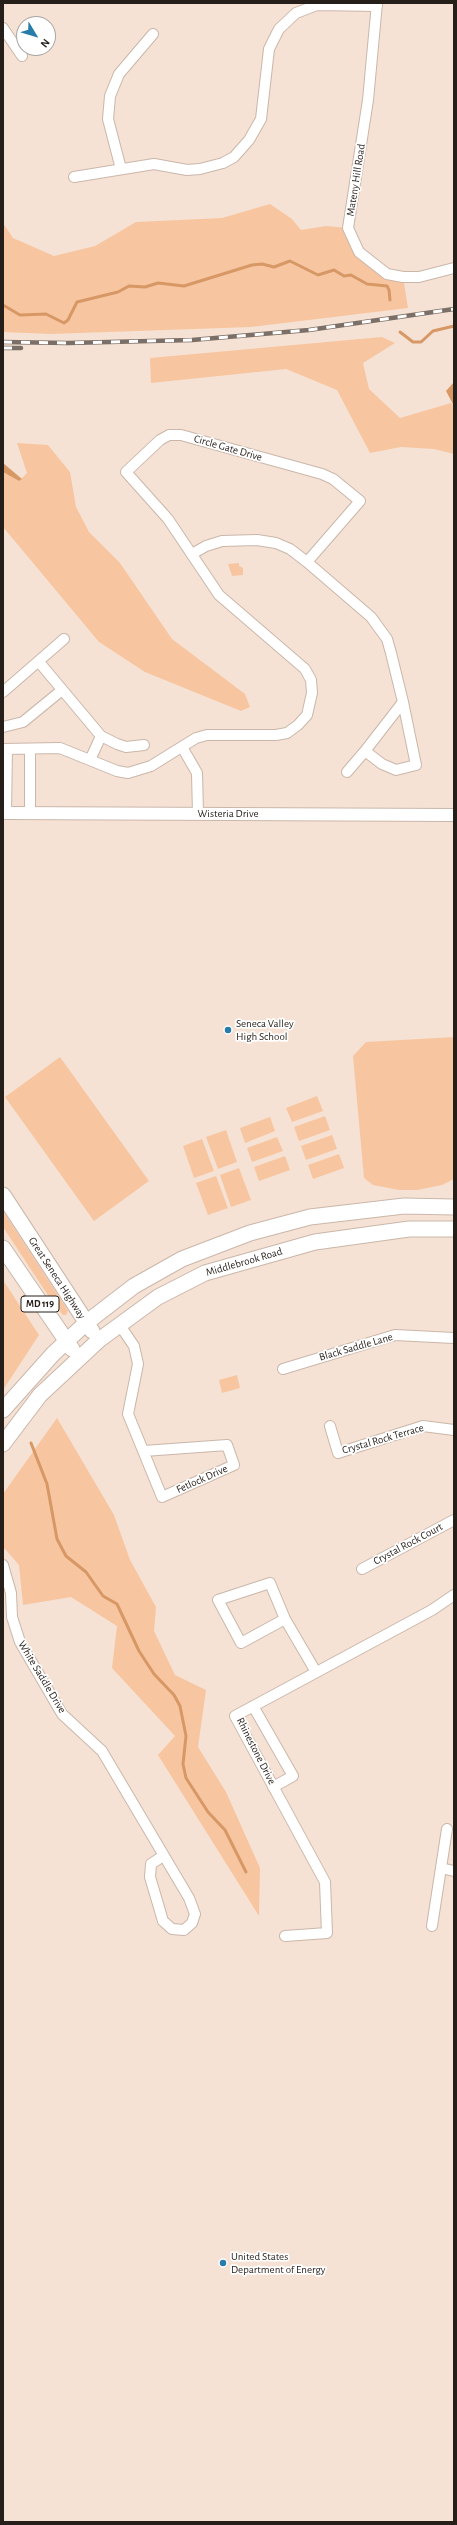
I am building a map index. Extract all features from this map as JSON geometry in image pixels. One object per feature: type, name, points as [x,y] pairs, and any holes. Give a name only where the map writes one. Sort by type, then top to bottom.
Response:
[{"type":"main road","name":"Great Seneca Highway","points":[[3,1194],[86,1323],[99,1340]]},
{"type":"main road","name":"Middlebrook Road","points":[[3,1410],[66,1341],[86,1323],[134,1286],[182,1259],[250,1233],[310,1218],[362,1210],[404,1206],[454,1207]]},
{"type":"main road","name":"Middlebrook Road","points":[[3,1444],[40,1395],[79,1357],[99,1340],[158,1297],[205,1273],[257,1257],[315,1242],[409,1229],[454,1229]]},
{"type":"main road","name":"MD 119","points":[[3,1248],[66,1341],[79,1357]]},
{"type":"street","points":[[74,177],[154,164],[187,170],[200,169],[223,163],[234,157],[249,140],[261,119],[269,49],[279,29],[296,13],[317,5],[377,5]]},
{"type":"street","name":"Mateny Hill Road","points":[[377,5],[368,100],[348,228],[359,252],[388,274],[403,277],[419,277],[454,268]]},
{"type":"street","points":[[3,28],[16,47]]},
{"type":"street","points":[[121,169],[108,118],[110,96],[119,74],[153,34]]},
{"type":"street","name":"Circle Gate Drive","points":[[4,813],[5,749],[60,748],[128,773],[151,766],[196,738],[207,735],[276,735],[287,733],[298,725],[306,715],[312,693],[311,680],[306,669],[219,595],[168,519],[126,472],[160,440],[169,435],[181,434],[322,474],[334,479],[360,501],[307,562]]},
{"type":"street","points":[[192,554],[206,546],[222,541],[257,540],[276,543],[290,549],[307,562],[371,617],[380,627],[391,653],[416,765],[396,770],[390,768],[365,751]]},
{"type":"street","points":[[3,692],[64,639]]},
{"type":"street","points":[[38,662],[101,736],[122,746],[144,745]]},
{"type":"street","points":[[3,727],[23,722],[62,690]]},
{"type":"street","points":[[348,772],[403,702]]},
{"type":"street","points":[[90,760],[101,736]]},
{"type":"street","points":[[182,747],[197,773],[198,814]]},
{"type":"street","points":[[30,749],[30,813]]},
{"type":"street","name":"Wisteria Drive","points":[[4,813],[454,816]]},
{"type":"street","name":"Fetlock Drive","points":[[119,1324],[134,1346],[138,1364],[128,1414],[162,1497],[234,1465],[227,1444],[144,1451]]},
{"type":"street","name":"Black Saddle Lane","points":[[283,1368],[395,1335],[432,1335],[454,1338]]},
{"type":"street","name":"Crystal Rock Terrace","points":[[330,1426],[338,1453],[423,1426],[454,1430]]},
{"type":"street","name":"Crystal Rock Court","points":[[362,1569],[454,1520]]},
{"type":"street","name":"White Saddle Drive","points":[[3,1565],[11,1593],[12,1617],[20,1642],[62,1714],[102,1751],[189,1898],[195,1914],[192,1923],[184,1930],[172,1929],[163,1921],[150,1877],[151,1864],[163,1856]]},
{"type":"street","points":[[285,1619],[241,1643],[218,1600],[270,1583],[285,1619],[316,1672]]},
{"type":"street","name":"Rhinestone Drive","points":[[285,1936],[327,1933],[325,1882],[235,1716],[432,1610],[454,1595]]},
{"type":"street","points":[[253,1706],[293,1776],[273,1787]]},
{"type":"street","points":[[432,1926],[447,1829]]},
{"type":"street","points":[[441,1868],[454,1871]]},
{"type":"shaded area","points":[[270,204],[292,219],[301,230],[326,226],[348,228],[359,252],[403,277],[408,308],[251,327],[51,334],[3,332],[3,223],[13,238],[54,256],[95,246],[136,222],[222,218]]},
{"type":"shaded area","points":[[382,337],[395,343],[363,363],[369,389],[400,418],[451,403],[454,406],[454,454],[434,449],[401,447],[370,453],[337,390],[286,369],[151,383],[150,358]]},
{"type":"shaded area","points":[[454,382],[454,406],[446,391]]},
{"type":"shaded area","points":[[17,443],[48,445],[70,472],[76,507],[89,532],[120,563],[172,639],[245,694],[250,707],[241,711],[145,672],[99,642],[3,527],[3,472],[19,481],[27,473]]},
{"type":"shaded area","points":[[3,463],[22,479],[19,481],[3,472]]},
{"type":"shaded area","points":[[239,563],[239,566],[243,568],[243,575],[232,576],[228,564]]},
{"type":"shaded area","points":[[454,1037],[454,1179],[442,1185],[417,1190],[399,1190],[373,1185],[364,1178],[353,1056],[366,1042]]},
{"type":"shaded area","points":[[60,1057],[149,1181],[94,1221],[5,1097]]},
{"type":"shaded area","points":[[317,1096],[323,1111],[292,1122],[286,1108]]},
{"type":"shaded area","points":[[325,1116],[330,1130],[299,1141],[294,1127]]},
{"type":"shaded area","points":[[270,1117],[275,1131],[245,1143],[240,1128]]},
{"type":"shaded area","points":[[226,1130],[237,1162],[218,1169],[206,1137]]},
{"type":"shaded area","points":[[332,1135],[337,1149],[306,1160],[301,1146]]},
{"type":"shaded area","points":[[277,1137],[283,1151],[252,1162],[247,1148]]},
{"type":"shaded area","points":[[202,1139],[214,1171],[194,1178],[183,1146]]},
{"type":"shaded area","points":[[339,1154],[344,1168],[313,1179],[308,1165]]},
{"type":"shaded area","points":[[285,1156],[290,1170],[259,1181],[254,1167]]},
{"type":"shaded area","points":[[239,1168],[251,1200],[231,1207],[220,1175]]},
{"type":"shaded area","points":[[216,1176],[228,1208],[208,1215],[196,1183]]},
{"type":"shaded area","points":[[3,1211],[65,1306],[68,1311],[66,1315],[63,1315],[55,1306],[3,1227]]},
{"type":"shaded area","points":[[3,1280],[39,1335],[3,1390]]},
{"type":"shaded area","points":[[237,1375],[240,1388],[222,1393],[219,1380]]},
{"type":"shaded area","points":[[57,1418],[114,1515],[130,1560],[156,1607],[154,1631],[175,1675],[206,1690],[198,1747],[226,1792],[260,1868],[259,1916],[158,1755],[175,1736],[112,1668],[117,1626],[71,1597],[23,1605],[19,1565],[3,1547],[3,1494]]},
{"type":"waterway","points":[[3,305],[20,315],[46,314],[64,323],[68,320],[77,302],[118,292],[129,286],[145,287],[158,283],[184,286],[252,265],[262,264],[274,267],[290,261],[318,275],[334,270],[344,276],[351,275],[367,284],[387,286],[390,300]]},
{"type":"waterway","points":[[400,332],[413,342],[421,342],[433,331],[454,326]]},
{"type":"waterway","points":[[31,1443],[47,1484],[57,1539],[66,1556],[86,1572],[103,1596],[117,1604],[139,1651],[154,1674],[174,1695],[180,1706],[186,1736],[183,1764],[186,1778],[208,1812],[225,1830],[246,1872]]},
{"type":"railway","points":[[3,342],[68,343],[192,340],[309,330],[454,309]]},
{"type":"railway","points":[[3,348],[21,348]]},
{"type":"place","name":"Seneca Valley High School","points":[[228,1030]]},
{"type":"place","name":"United States Department of Energy","points":[[223,2263]]}]
